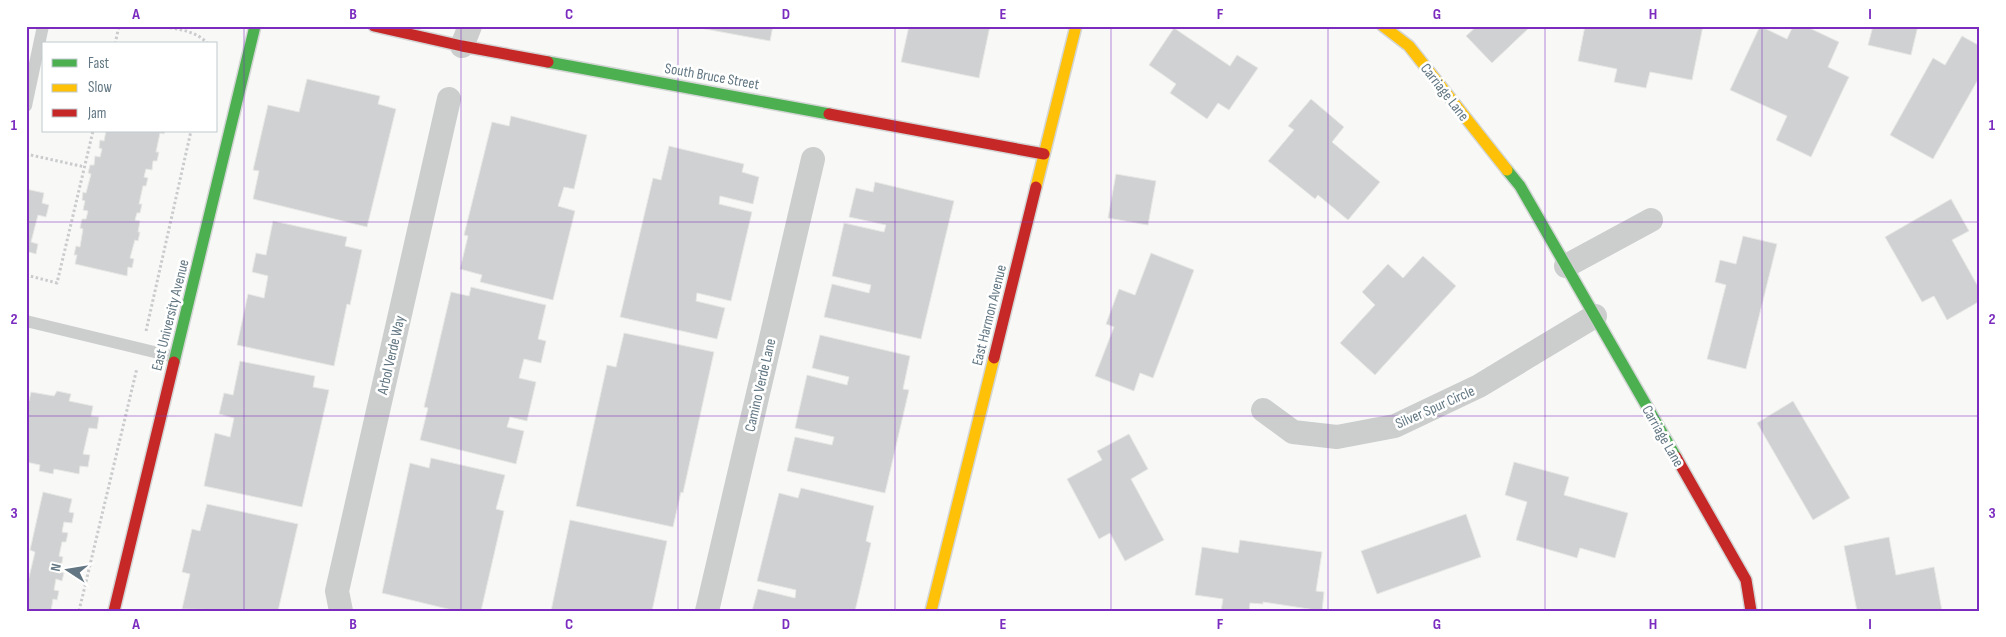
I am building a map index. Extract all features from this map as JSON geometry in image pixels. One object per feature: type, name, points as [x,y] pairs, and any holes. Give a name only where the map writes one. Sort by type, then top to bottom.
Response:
[{"type":"street","name":"East University Avenue","points":[[114,611],[255,26]]},
{"type":"street","name":"South Bruce Street","points":[[374,26],[466,36],[1044,154]]},
{"type":"street","name":"East Harmon Avenue","points":[[930,611],[1076,26]]},
{"type":"street","name":"Carriage Lane","points":[[1383,26],[1409,46],[1520,186],[1746,580],[1751,611]]},
{"type":"street","name":"Arbol Verde Way","points":[[341,611],[337,591],[449,99]]},
{"type":"street","name":"Camino Verde Lane","points":[[707,611],[813,159]]},
{"type":"street","points":[[1566,266],[1651,220]]},
{"type":"street","name":"Silver Spur Circle","points":[[1263,410],[1293,432],[1338,437],[1395,426],[1479,386],[1595,316]]},
{"type":"lane","points":[[26,106],[44,26]]},
{"type":"lane","points":[[26,321],[175,357]]},
{"type":"path","points":[[115,42],[119,26]]},
{"type":"path","points":[[160,26],[190,32],[203,38],[206,42]]},
{"type":"path","points":[[26,275],[57,283],[93,132]]},
{"type":"path","points":[[79,611],[142,349],[191,132]]},
{"type":"path","points":[[26,154],[85,166]]},
{"type":"building","points":[[689,26],[773,26],[770,41]]},
{"type":"building","points":[[909,26],[990,26],[979,78],[901,62]]},
{"type":"building","points":[[1477,26],[1531,26],[1492,63],[1466,36]]},
{"type":"building","points":[[1585,26],[1703,26],[1692,80],[1650,72],[1646,88],[1614,82],[1617,69],[1578,61]]},
{"type":"building","points":[[1760,26],[1787,39],[1793,26],[1805,26],[1839,42],[1828,67],[1849,77],[1811,157],[1776,140],[1787,116],[1730,90]]},
{"type":"building","points":[[1873,26],[1918,26],[1911,55],[1868,45]]},
{"type":"building","points":[[1174,28],[1230,66],[1237,55],[1258,68],[1229,110],[1218,103],[1207,119],[1170,93],[1176,84],[1149,65]]},
{"type":"building","points":[[1962,36],[1980,46],[1980,76],[1933,159],[1890,135],[1933,58],[1945,65]]},
{"type":"building","points":[[307,79],[380,96],[378,104],[396,109],[367,227],[253,199],[259,171],[253,170],[268,105],[299,112]]},
{"type":"building","points":[[1311,99],[1344,127],[1332,142],[1380,182],[1348,220],[1318,195],[1315,199],[1268,161],[1294,130],[1288,126]]},
{"type":"building","points":[[511,116],[587,135],[574,189],[564,187],[558,206],[575,211],[553,300],[480,282],[482,275],[460,269],[468,236],[464,235],[492,122],[509,126]]},
{"type":"building","points":[[106,132],[165,132],[164,134],[160,133],[156,152],[159,152],[157,161],[153,161],[152,170],[146,169],[144,177],[148,178],[146,186],[143,186],[139,204],[142,204],[140,213],[137,213],[135,220],[140,221],[138,232],[140,232],[138,241],[135,240],[130,258],[134,259],[132,268],[128,267],[127,276],[75,264],[76,246],[80,247],[83,229],[80,228],[82,219],[86,219],[88,211],[83,210],[85,201],[82,200],[83,192],[86,193],[91,174],[88,173],[90,165],[94,165],[95,156],[100,157],[102,149],[99,148],[100,140],[104,141]]},
{"type":"building","points":[[669,146],[744,164],[742,172],[759,177],[753,204],[720,196],[719,204],[752,212],[731,301],[697,293],[696,301],[725,308],[717,339],[620,317],[653,178],[661,180]]},
{"type":"building","points":[[1116,174],[1156,181],[1148,225],[1108,218]]},
{"type":"building","points":[[875,182],[954,201],[921,339],[824,317],[832,284],[869,293],[871,285],[832,276],[844,223],[884,232],[886,225],[849,217],[856,188],[873,192]]},
{"type":"building","points":[[26,189],[44,193],[42,203],[49,205],[46,217],[38,215],[31,242],[38,244],[36,254],[29,252],[26,261]]},
{"type":"building","points":[[1951,199],[1969,231],[1952,240],[1980,290],[1980,301],[1947,320],[1934,296],[1922,302],[1885,237]]},
{"type":"building","points":[[273,221],[347,237],[345,246],[362,250],[350,305],[347,304],[334,366],[237,345],[248,294],[264,298],[268,276],[252,272],[256,253],[266,255]]},
{"type":"building","points":[[1743,236],[1777,244],[1746,369],[1707,359],[1726,285],[1715,282],[1720,260],[1736,264]]},
{"type":"building","points":[[1151,253],[1194,270],[1153,378],[1140,373],[1134,391],[1095,376],[1114,327],[1106,324],[1119,289],[1135,295]]},
{"type":"building","points":[[1423,256],[1456,286],[1375,375],[1340,343],[1375,305],[1362,292],[1388,264],[1403,278]]},
{"type":"building","points":[[471,287],[546,305],[538,339],[546,341],[541,363],[524,359],[519,378],[536,382],[527,421],[510,417],[507,427],[524,431],[516,464],[420,440],[428,408],[424,407],[451,292],[469,296]]},
{"type":"building","points":[[624,333],[714,352],[683,493],[681,492],[673,527],[576,506],[607,365],[616,367]]},
{"type":"building","points":[[820,335],[910,356],[903,389],[909,390],[885,493],[787,471],[795,437],[832,445],[834,437],[795,428],[807,375],[847,385],[849,377],[812,368]]},
{"type":"building","points":[[240,361],[315,376],[313,387],[329,390],[302,507],[204,486],[215,433],[230,437],[234,418],[219,414],[224,393],[233,395]]},
{"type":"building","points":[[57,391],[71,394],[69,401],[93,406],[91,416],[99,417],[97,429],[89,428],[83,454],[90,455],[88,467],[80,466],[79,474],[54,469],[53,474],[39,471],[40,465],[26,462],[26,401],[29,401],[31,392],[54,396]]},
{"type":"building","points":[[1793,401],[1850,498],[1813,520],[1757,423]]},
{"type":"building","points":[[1129,434],[1148,469],[1131,479],[1164,540],[1125,561],[1110,533],[1099,539],[1067,479],[1102,460],[1097,451]]},
{"type":"building","points":[[431,458],[505,475],[496,509],[504,511],[481,611],[456,611],[382,593],[410,463],[429,468]]},
{"type":"building","points":[[1514,462],[1569,477],[1564,495],[1628,513],[1615,558],[1580,548],[1577,558],[1516,540],[1527,502],[1505,495]]},
{"type":"building","points":[[801,488],[874,506],[866,541],[871,543],[855,611],[752,611],[758,589],[795,598],[796,590],[757,581],[779,493],[798,498]]},
{"type":"building","points":[[43,492],[72,499],[69,512],[74,513],[72,523],[64,522],[62,532],[68,533],[66,542],[62,542],[59,556],[63,557],[60,572],[64,573],[62,581],[56,579],[54,590],[59,591],[57,600],[53,599],[51,611],[34,611],[26,609],[26,590],[35,552],[30,550]]},
{"type":"building","points":[[207,504],[298,524],[278,611],[182,609],[190,574],[182,572],[192,529],[200,531]]},
{"type":"building","points":[[1466,514],[1481,557],[1377,594],[1361,551]]},
{"type":"building","points":[[570,520],[667,541],[652,611],[551,611]]},
{"type":"building","points":[[1889,537],[1896,575],[1934,567],[1942,611],[1857,611],[1844,546]]},
{"type":"building","points":[[1240,540],[1322,552],[1316,591],[1324,592],[1322,611],[1263,602],[1263,604],[1250,603],[1249,611],[1221,611],[1223,599],[1195,595],[1202,547],[1238,553]]},
{"type":"traffic: fast","points":[[174,362],[255,26]]},
{"type":"traffic: fast","points":[[548,62],[829,114]]},
{"type":"traffic: fast","points":[[1507,170],[1520,186],[1676,457]]},
{"type":"traffic: slow","points":[[1036,187],[1076,26]]},
{"type":"traffic: slow","points":[[1383,26],[1409,46],[1507,170]]},
{"type":"traffic: slow","points":[[931,611],[994,358]]},
{"type":"traffic: jam","points":[[374,26],[462,46],[548,62]]},
{"type":"traffic: jam","points":[[829,114],[1044,154]]},
{"type":"traffic: jam","points":[[994,358],[1036,187]]},
{"type":"traffic: jam","points":[[114,611],[174,362]]},
{"type":"traffic: jam","points":[[1676,457],[1746,580],[1751,611]]}]
